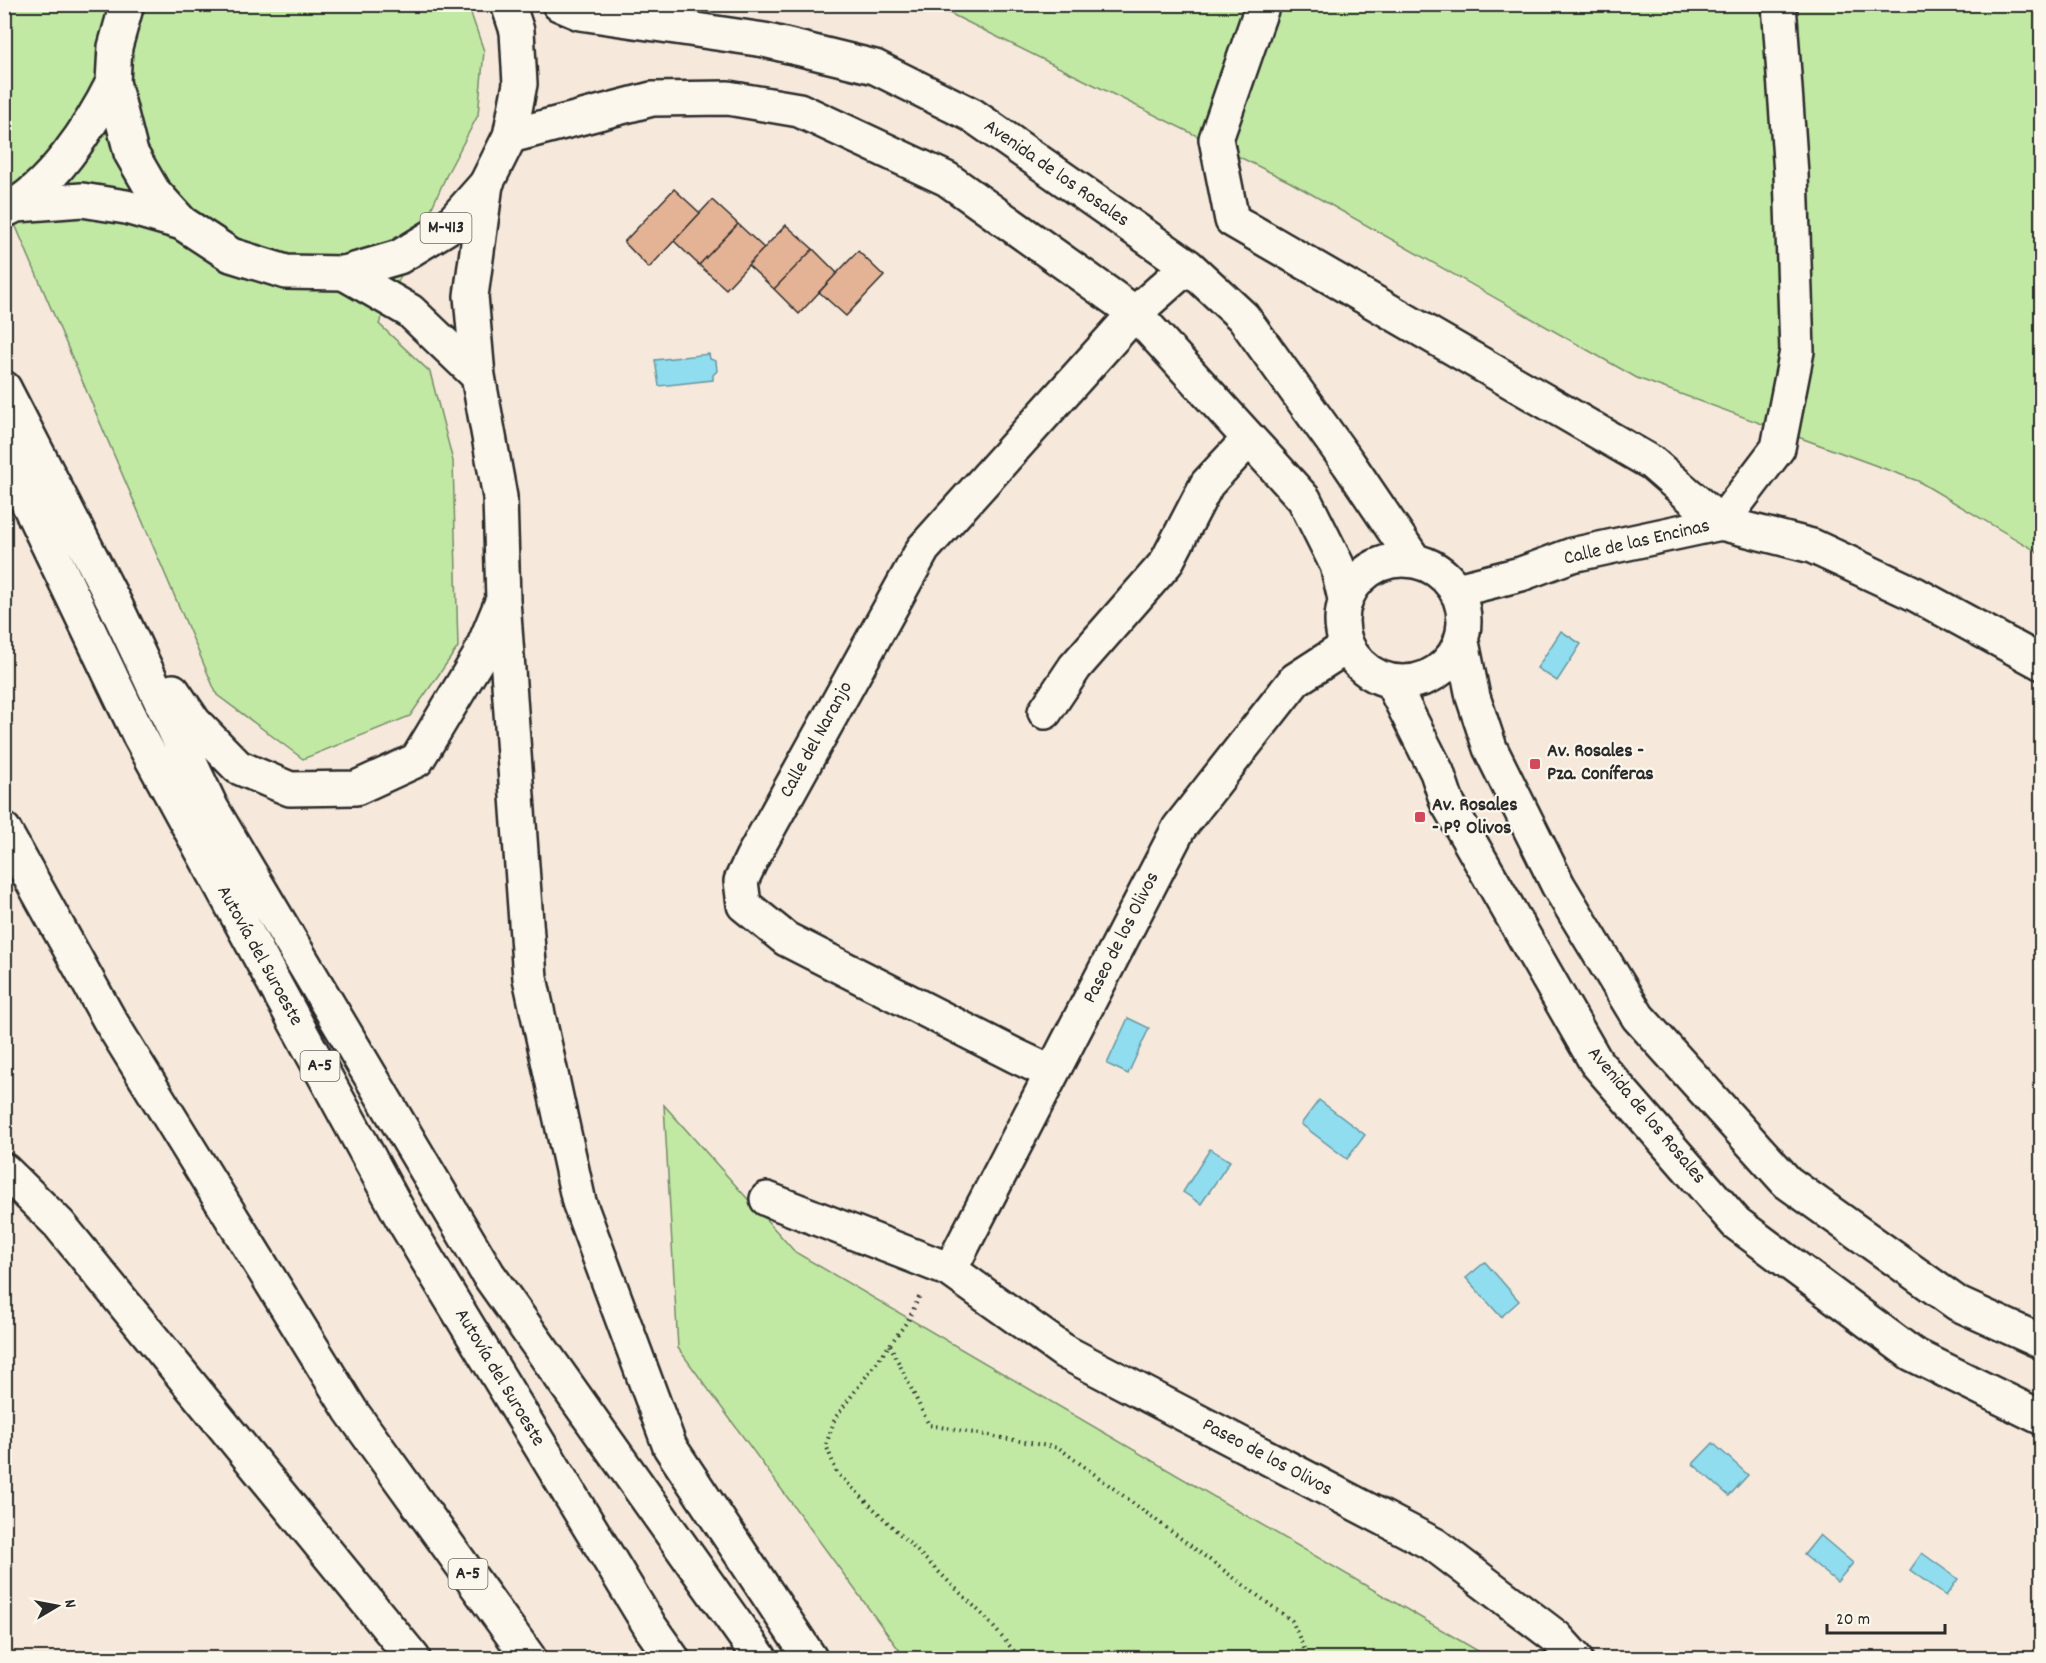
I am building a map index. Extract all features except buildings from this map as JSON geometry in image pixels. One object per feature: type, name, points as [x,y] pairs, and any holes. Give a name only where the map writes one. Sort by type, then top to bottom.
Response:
[{"type":"main road","name":"M-413","points":[[127,4],[115,46],[113,82],[131,153],[153,191],[182,223],[231,255],[286,272],[344,273],[399,257],[409,251],[448,226],[486,184],[510,136],[520,84],[517,31],[508,4]]},
{"type":"main road","name":"Avenida de los Rosales","points":[[559,4],[580,13],[764,40],[875,67],[972,115],[1188,266],[1243,317],[1349,464],[1414,560]]},
{"type":"main road","points":[[1263,4],[1216,139],[1232,220],[1652,463],[1721,524],[1778,448],[1797,351],[1791,174],[1779,4]]},
{"type":"main road","name":"M-413","points":[[11,208],[62,164],[101,107],[113,82]]},
{"type":"main road","points":[[510,136],[652,99],[729,98],[799,110],[947,179],[1135,313],[1304,499],[1337,565],[1345,599]]},
{"type":"main road","points":[[486,184],[471,296],[478,376],[500,498],[503,600],[530,978],[579,1202],[670,1447],[810,1659]]},
{"type":"main road","name":"M-413","points":[[11,208],[82,200],[126,207],[182,223]]},
{"type":"main road","name":"Calle del Naranjo","points":[[1052,1072],[786,939],[744,905],[741,881],[923,549],[1135,313],[1188,266]]},
{"type":"main road","points":[[344,273],[410,311],[478,376]]},
{"type":"main road","points":[[4,388],[115,604],[212,809],[488,1274],[760,1659]]},
{"type":"main road","points":[[1046,712],[1075,668],[1166,563],[1207,484],[1249,439]]},
{"type":"main road","name":"Autovía del Suroeste","points":[[4,453],[139,735],[402,1218],[672,1659]]},
{"type":"main road","name":"Calle de las Encinas","points":[[1457,590],[1521,574],[1572,555],[1721,524],[1812,546],[1915,594],[2042,663]]},
{"type":"main road","points":[[1462,642],[1446,666],[1429,679],[1401,684],[1392,683],[1358,665],[1346,647],[1341,620],[1345,599],[1359,577],[1377,565],[1392,560],[1414,560],[1443,574],[1457,590],[1465,620],[1462,642],[1473,697],[1490,748],[1558,885],[1638,1017],[1787,1182],[1958,1304],[2042,1342]]},
{"type":"main road","points":[[115,604],[194,722],[238,767],[290,789],[356,788],[417,760],[479,657],[503,600]]},
{"type":"main road","name":"Paseo de los Olivos","points":[[950,1269],[1179,828],[1295,680],[1346,647]]},
{"type":"main road","name":"Avenida de los Rosales","points":[[1392,683],[1437,772],[1447,802],[1596,1062],[1736,1223],[1911,1354],[2042,1418]]},
{"type":"main road","name":"A-5","points":[[4,830],[109,1019],[351,1411],[529,1659]]},
{"type":"main road","points":[[4,1170],[59,1224],[412,1659]]},
{"type":"main road","name":"Paseo de los Olivos","points":[[767,1199],[950,1269],[1065,1352],[1435,1545],[1556,1637],[1575,1659]]},
{"type":"path","points":[[950,1269],[923,1290],[909,1318],[836,1418],[826,1446],[837,1473],[984,1616],[1020,1659]]},
{"type":"path","points":[[890,1345],[929,1425],[1059,1448],[1292,1621],[1308,1659]]},
{"type":"green space","points":[[4,5],[468,5],[484,51],[478,115],[448,172],[379,324],[430,372],[453,461],[458,647],[410,716],[303,759],[217,695],[5,201]]},
{"type":"green space","points":[[933,5],[2041,5],[2041,554],[1918,481],[1637,378],[1290,182]]},
{"type":"green space","points":[[664,1105],[795,1252],[1490,1658],[905,1658],[678,1348]]},
{"type":"water","points":[[709,354],[710,359],[716,361],[717,371],[713,375],[713,380],[659,386],[655,360]]},
{"type":"water","points":[[1561,631],[1581,644],[1557,681],[1537,668]]},
{"type":"water","points":[[1128,1018],[1149,1028],[1128,1074],[1107,1064]]},
{"type":"water","points":[[1319,1100],[1365,1135],[1347,1159],[1301,1124]]},
{"type":"water","points":[[1210,1149],[1230,1161],[1201,1204],[1183,1192]]},
{"type":"water","points":[[1485,1262],[1519,1301],[1501,1317],[1466,1278]]},
{"type":"water","points":[[1713,1443],[1748,1475],[1729,1496],[1693,1464]]},
{"type":"water","points":[[1820,1535],[1853,1563],[1837,1582],[1804,1555]]},
{"type":"water","points":[[1922,1553],[1958,1579],[1946,1596],[1910,1570]]},
{"type":"place","name":"Av. Rosales - Pza. Coníferas","points":[[1535,764]]},
{"type":"place","name":"Av. Rosales - Pº Olivos","points":[[1420,817]]}]
